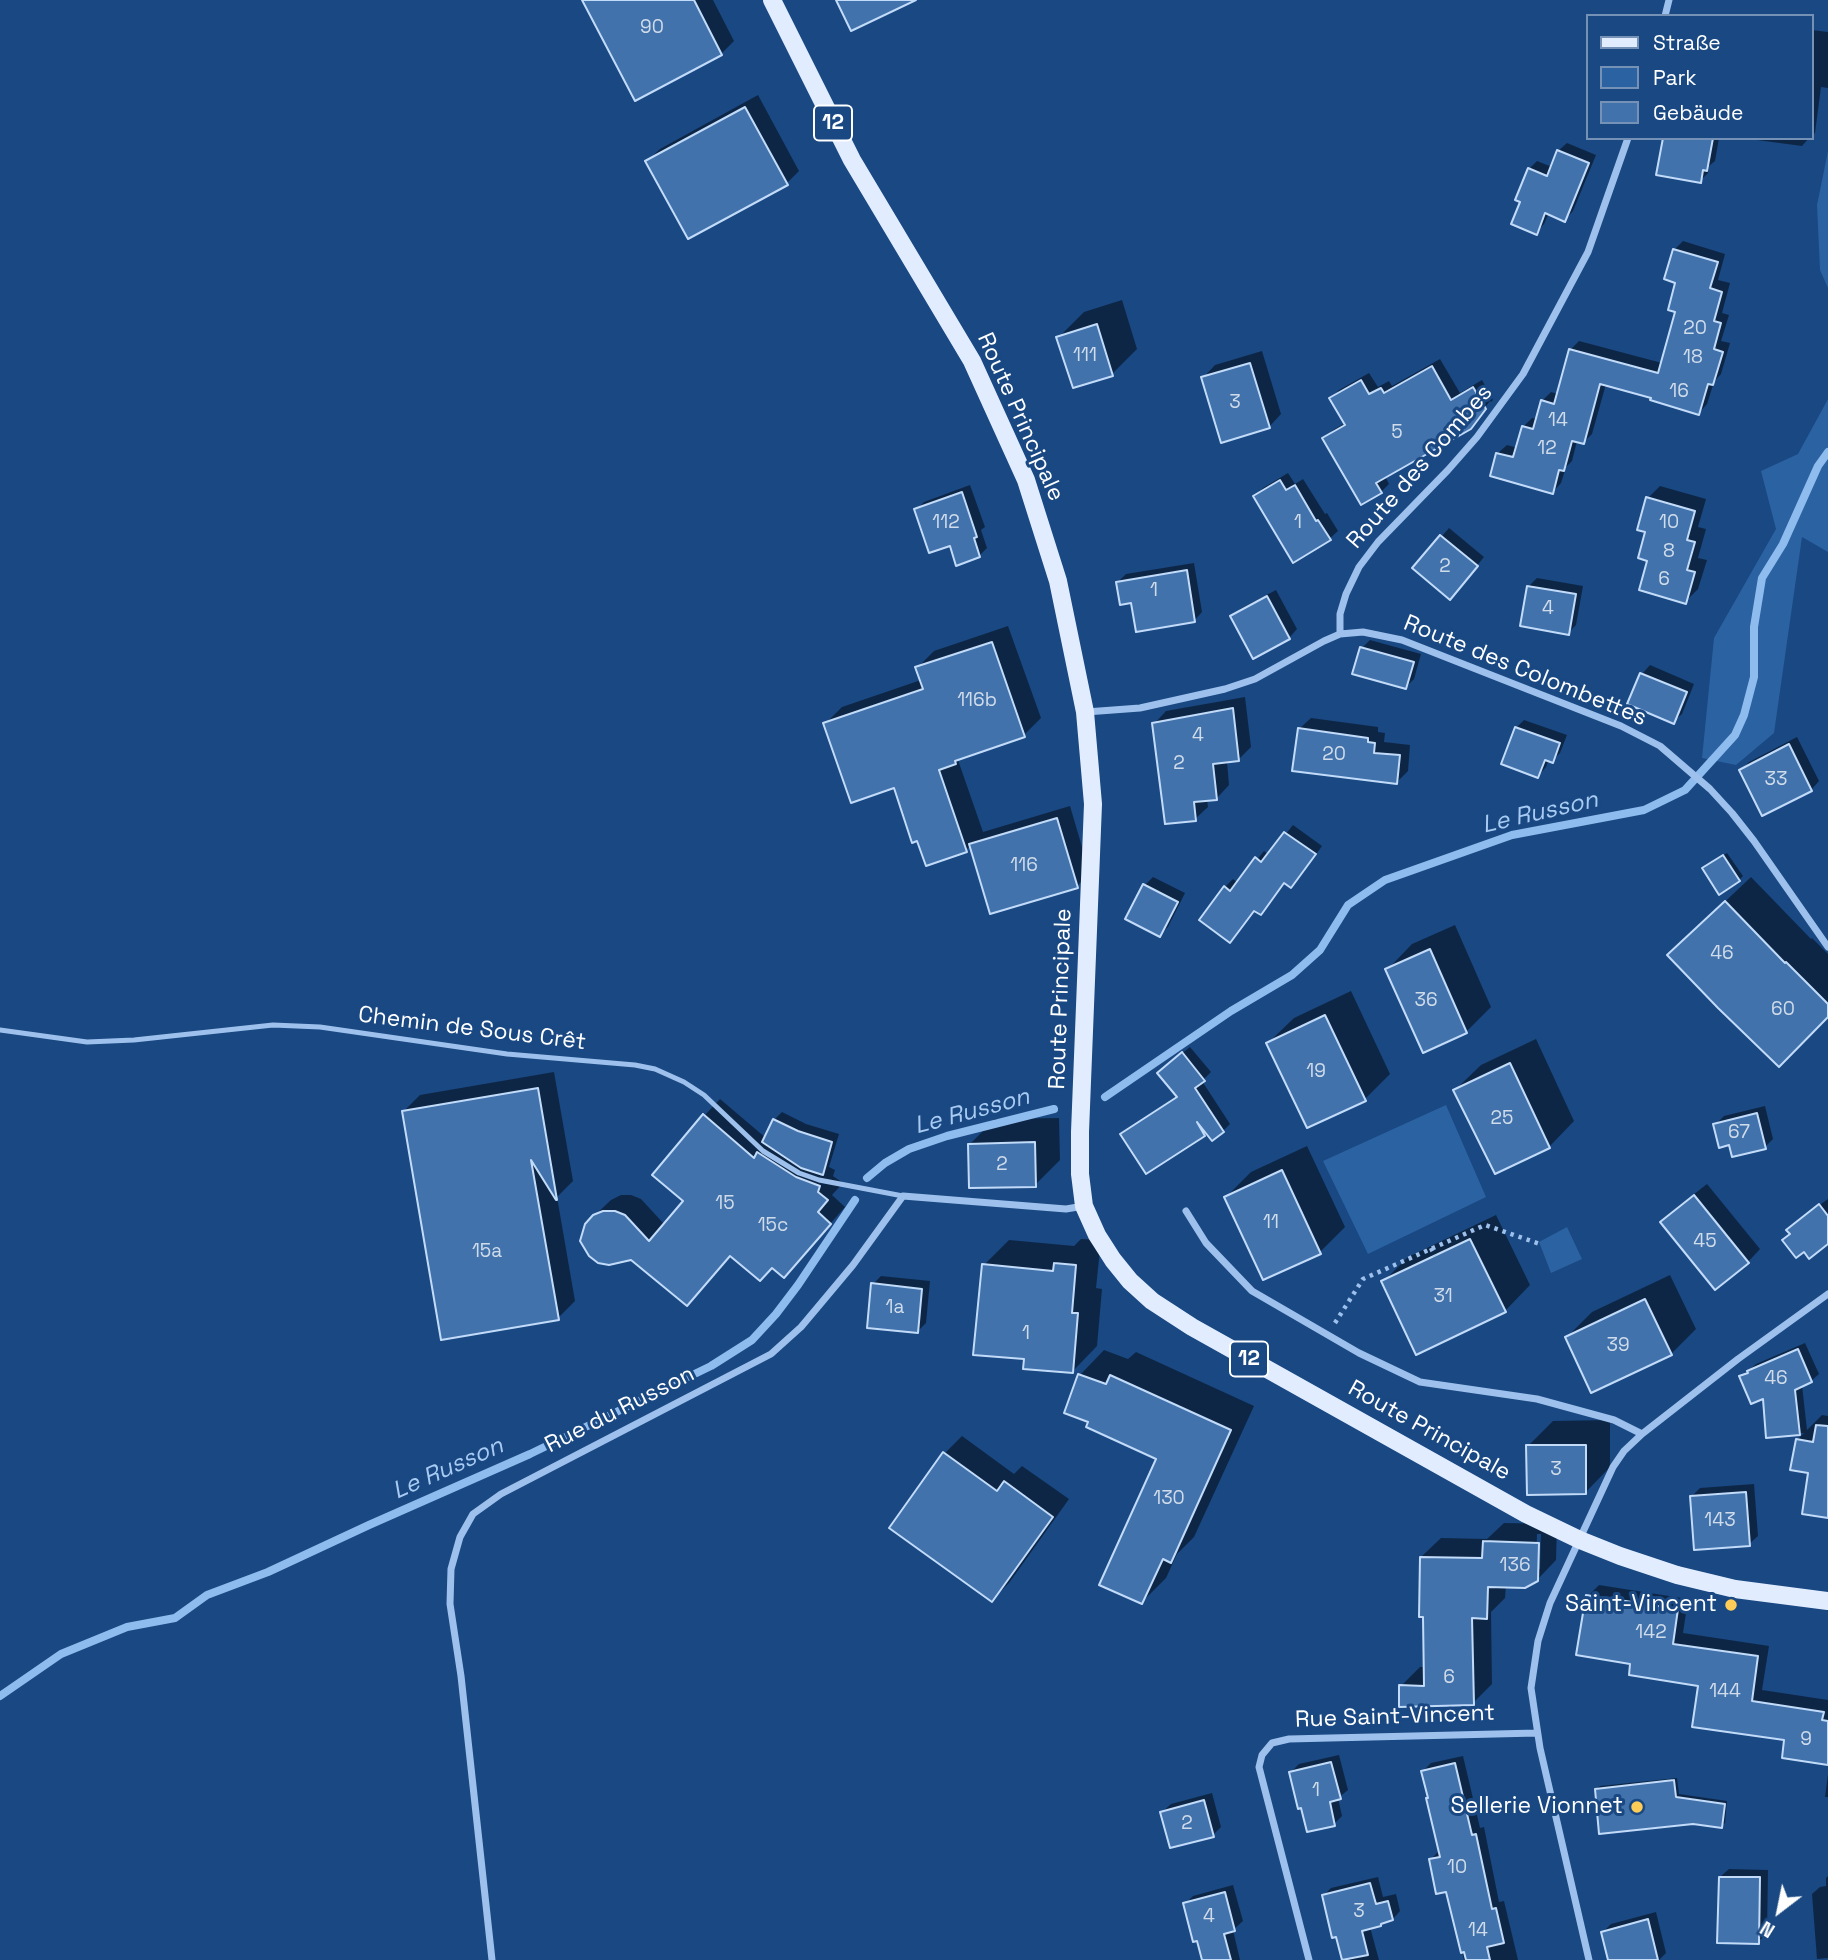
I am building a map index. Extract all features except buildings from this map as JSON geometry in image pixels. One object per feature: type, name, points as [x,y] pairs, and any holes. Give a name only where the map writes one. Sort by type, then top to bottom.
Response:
[{"type":"main road","name":"Route Principale","points":[[772,0],[852,160],[972,361],[1026,480],[1058,581],[1085,712],[1093,804],[1080,1174],[1084,1206],[1097,1235],[1113,1260],[1130,1281],[1152,1301],[1192,1327],[1526,1514],[1580,1540],[1620,1556],[1735,1589],[1828,1601]]},
{"type":"street","name":"Route des Combes","points":[[1340,635],[1340,614],[1359,567],[1378,542],[1478,437],[1523,374],[1588,252],[1627,140]]},
{"type":"street","name":"Route des Colombettes","points":[[1085,712],[1140,708],[1226,689],[1255,678],[1340,635],[1363,632],[1402,640],[1621,726],[1660,746],[1710,789],[1732,813],[1828,947]]},
{"type":"street","points":[[903,1196],[1066,1209],[1084,1206]]},
{"type":"street","name":"Rue du Russon","points":[[492,1960],[461,1676],[450,1604],[451,1569],[460,1537],[473,1514],[501,1493],[771,1354],[801,1327],[853,1265],[903,1196]]},
{"type":"street","points":[[1186,1211],[1206,1243],[1252,1291],[1359,1353],[1420,1382],[1537,1399],[1614,1420],[1642,1434]]},
{"type":"street","points":[[1590,1960],[1537,1733],[1531,1688],[1538,1641],[1550,1603],[1623,1451],[1738,1359],[1828,1294]]},
{"type":"street","name":"Rue Saint-Vincent","points":[[1309,1960],[1259,1767],[1262,1755],[1272,1743],[1289,1739],[1537,1733]]},
{"type":"lane","name":"Chemin de Sous Crêt","points":[[0,1030],[87,1042],[273,1026],[320,1027],[508,1054],[635,1065],[655,1069],[705,1095],[763,1151],[799,1173],[819,1180],[903,1196]]},
{"type":"path","points":[[1328,1335],[1363,1279],[1431,1248],[1485,1225],[1540,1244]]},
{"type":"path","points":[[1431,1248],[1435,1256]]},
{"type":"green space","points":[[1828,151],[1828,288],[1820,270],[1817,205]]},
{"type":"green space","points":[[1828,399],[1828,552],[1802,537],[1774,733],[1736,765],[1702,758],[1714,638],[1776,529],[1761,471],[1798,454]]},
{"type":"green space","points":[[1446,1105],[1486,1197],[1368,1254],[1323,1161]]},
{"type":"green space","points":[[1567,1227],[1582,1259],[1551,1273],[1539,1242]]},
{"type":"waterway","name":"Le Russon","points":[[1105,1097],[1231,1011],[1292,975],[1320,950],[1348,905],[1385,880],[1512,835],[1644,810],[1685,790],[1735,735],[1744,715],[1754,677],[1754,627],[1762,578],[1783,544],[1818,466],[1828,452]]},
{"type":"waterway","name":"Le Russon","points":[[867,1178],[885,1163],[909,1149],[947,1136],[1054,1109]]},
{"type":"waterway","name":"Le Russon","points":[[0,1696],[61,1654],[127,1627],[175,1618],[207,1595],[268,1572],[530,1454],[711,1366],[752,1340],[776,1314],[855,1200]]},
{"type":"place","name":"Saint-Vincent","points":[[1731,1605]]},
{"type":"place","name":"Sellerie Vionnet","points":[[1637,1807]]}]
